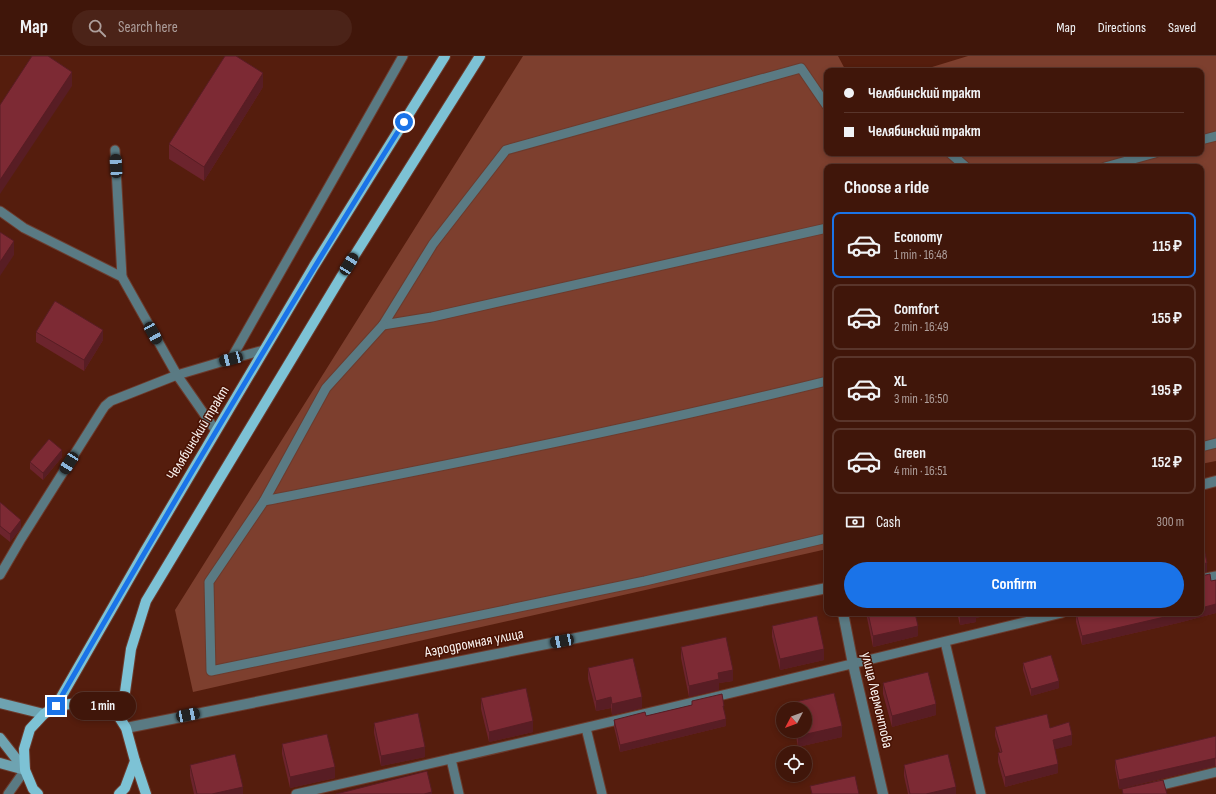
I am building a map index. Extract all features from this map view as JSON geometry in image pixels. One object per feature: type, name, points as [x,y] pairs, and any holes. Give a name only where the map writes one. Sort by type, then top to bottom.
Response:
[{"type":"main road","name":"Челябинский тракт","points":[[56,706],[145,551],[314,266],[445,56]]},
{"type":"main road","points":[[119,717],[125,692],[131,649],[146,601],[341,277],[480,56]]},
{"type":"main road","points":[[36,792],[24,770],[24,749],[30,729],[44,714],[56,706],[86,702],[104,707],[119,717],[126,728],[146,794]]},
{"type":"main road","points":[[119,794],[125,788],[135,761]]},
{"type":"street","points":[[1204,484],[1216,481]]},
{"type":"street","name":"Аэродромная улица","points":[[126,728],[824,589]]},
{"type":"street","name":"улица Лермонтова","points":[[844,616],[883,794]]},
{"type":"street","points":[[0,703],[44,714]]},
{"type":"street","points":[[0,738],[24,770]]},
{"type":"street","points":[[0,763],[24,770]]},
{"type":"lane","points":[[231,359],[403,56]]},
{"type":"lane","points":[[824,102],[801,68],[506,150],[433,244],[383,325],[326,388],[264,501],[209,582],[211,671],[645,581],[824,539]]},
{"type":"lane","points":[[1204,139],[1216,136]]},
{"type":"lane","points":[[115,150],[122,278],[176,375],[216,431]]},
{"type":"lane","points":[[953,156],[963,164]]},
{"type":"lane","points":[[1116,164],[1144,156]]},
{"type":"lane","points":[[0,211],[24,228],[122,278]]},
{"type":"lane","points":[[383,325],[432,317],[824,229]]},
{"type":"lane","points":[[0,575],[105,406],[111,401],[176,375],[264,350]]},
{"type":"lane","points":[[264,501],[424,470],[580,437],[740,402],[824,382]]},
{"type":"lane","points":[[1204,446],[1216,443]]},
{"type":"lane","points":[[1204,578],[1216,576]]},
{"type":"lane","points":[[296,794],[451,760],[1050,616]]},
{"type":"lane","points":[[945,642],[981,794]]},
{"type":"lane","points":[[586,728],[602,794]]},
{"type":"lane","points":[[451,760],[459,794]]},
{"type":"lane","points":[[8,794],[24,770]]},
{"type":"lane","points":[[1143,789],[1216,772]]},
{"type":"shaded area","points":[[523,56],[838,56],[844,68],[824,68],[824,156],[1204,156],[1204,68],[929,68],[968,56],[1216,56],[1216,461],[1204,463],[1204,164],[824,164],[824,550],[193,692],[175,610]]},
{"type":"building","points":[[32,56],[48,56],[72,72],[0,180],[0,105]]},
{"type":"building","points":[[225,56],[236,56],[263,73],[204,167],[169,144]]},
{"type":"building","points":[[0,232],[14,241],[0,262]]},
{"type":"building","points":[[55,301],[103,330],[84,360],[36,332]]},
{"type":"building","points":[[49,439],[62,450],[43,473],[30,462]]},
{"type":"building","points":[[0,502],[21,520],[10,534],[0,526]]},
{"type":"building","points":[[1204,548],[1207,563],[1204,564]]},
{"type":"building","points":[[1210,574],[1211,581],[1216,580],[1216,604],[1204,607],[1204,575]]},
{"type":"building","points":[[817,616],[824,649],[780,659],[772,626]]},
{"type":"building","points":[[869,616],[916,616],[918,626],[873,636]]},
{"type":"building","points":[[1077,616],[1169,616],[1082,636]]},
{"type":"building","points":[[726,637],[733,670],[718,673],[719,679],[689,686],[681,647]]},
{"type":"building","points":[[1051,655],[1059,681],[1031,689],[1023,663]]},
{"type":"building","points":[[633,658],[642,697],[612,704],[611,697],[596,701],[588,668]]},
{"type":"building","points":[[928,672],[936,704],[892,716],[883,683]]},
{"type":"building","points":[[526,688],[533,721],[489,732],[481,698]]},
{"type":"building","points":[[834,693],[842,726],[812,733],[812,702],[795,702]]},
{"type":"building","points":[[722,694],[726,719],[620,745],[614,720],[645,712],[646,716],[692,705],[692,701]]},
{"type":"building","points":[[418,713],[425,747],[381,756],[374,723]]},
{"type":"building","points":[[1047,714],[1050,728],[1069,722],[1072,735],[1053,740],[1058,764],[1005,777],[998,753],[1002,752],[995,727]]},
{"type":"building","points":[[327,734],[335,767],[290,777],[282,744]]},
{"type":"building","points":[[1216,736],[1216,758],[1119,780],[1115,760]]},
{"type":"building","points":[[235,754],[243,787],[212,794],[197,794],[190,765]]},
{"type":"building","points":[[948,754],[956,787],[926,794],[910,794],[904,765]]},
{"type":"building","points":[[427,771],[432,792],[424,794],[336,794]]},
{"type":"building","points":[[855,776],[859,794],[812,794],[810,786]]},
{"type":"building","points":[[1163,780],[1167,794],[1123,794],[1122,789]]},
{"type":"route","points":[[56,706],[145,551],[314,266],[404,122]]}]
